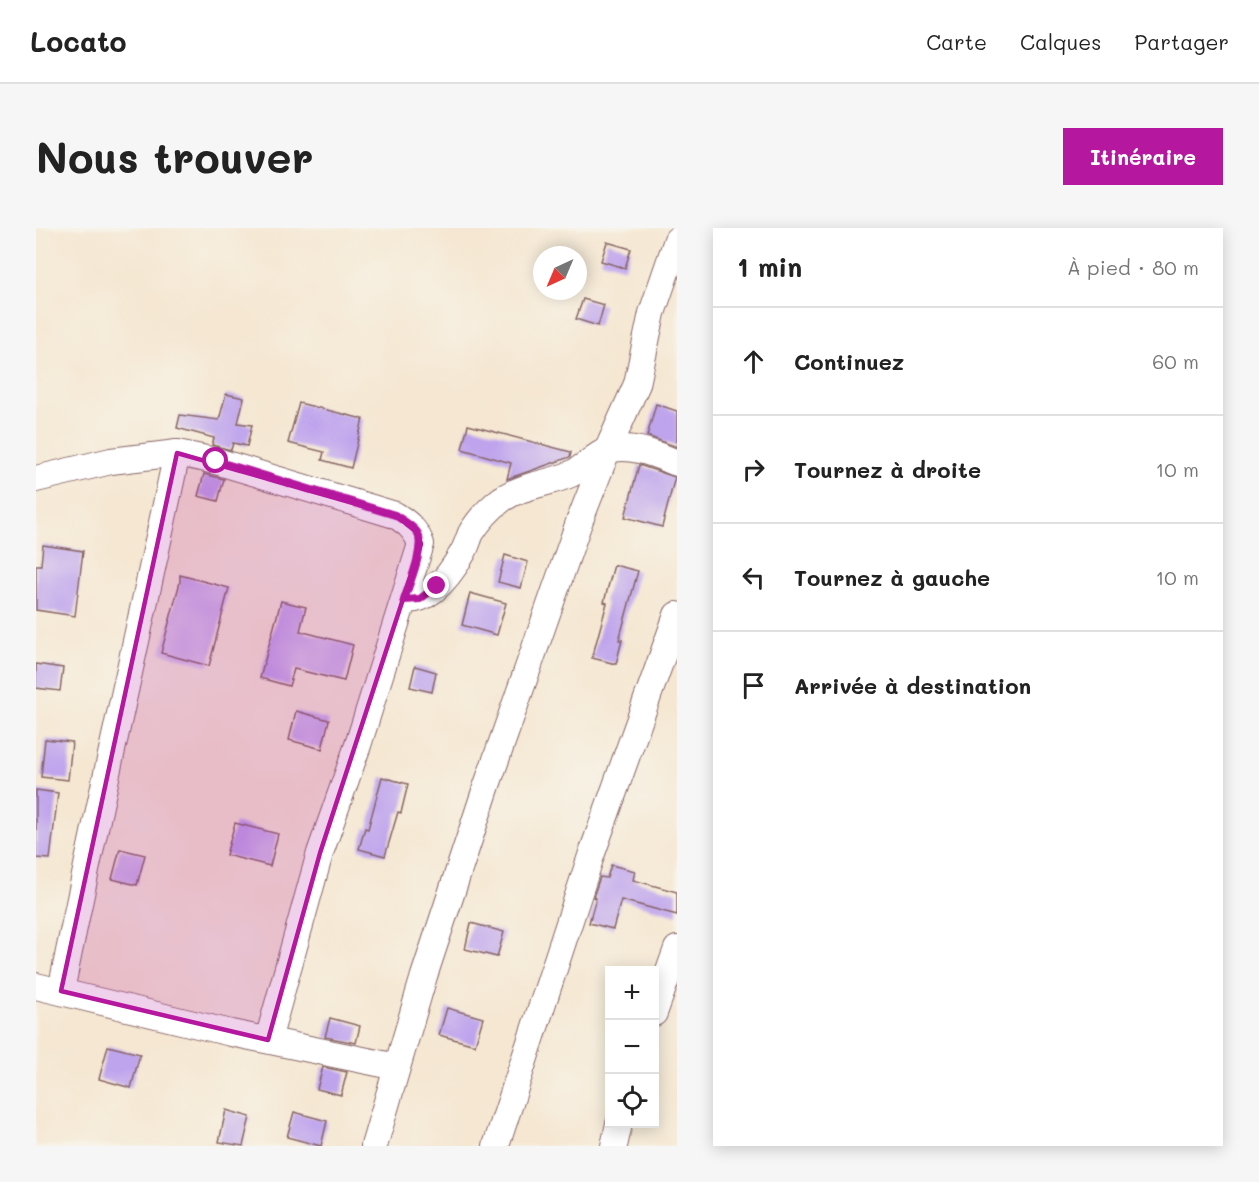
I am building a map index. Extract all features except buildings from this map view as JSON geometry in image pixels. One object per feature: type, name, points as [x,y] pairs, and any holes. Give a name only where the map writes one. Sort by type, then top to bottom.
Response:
[{"type":"street","points":[[374,1146],[424,976],[486,788],[578,525],[607,451],[637,384],[652,313],[668,298],[677,240]]},
{"type":"street","points":[[404,600],[420,599],[451,573],[471,534],[484,515],[501,500],[524,487],[571,474],[607,451],[628,449],[653,454],[677,463]]},
{"type":"street","points":[[61,991],[93,834],[177,453]]},
{"type":"street","points":[[36,479],[111,461],[177,453],[216,461],[395,515],[417,532],[421,544],[358,745],[320,853],[268,1040]]},
{"type":"street","points":[[496,1146],[591,856],[677,615]]},
{"type":"street","points":[[659,999],[677,949]]},
{"type":"street","points":[[36,986],[268,1040],[397,1067]]},
{"type":"street","points":[[614,1146],[618,1128]]},
{"type":"highlighted area","points":[[177,453],[395,515],[417,532],[421,544],[320,853],[268,1040],[61,991]]},
{"type":"route","points":[[216,461],[395,515],[417,532],[421,544],[404,600],[420,599],[437,586]]}]
